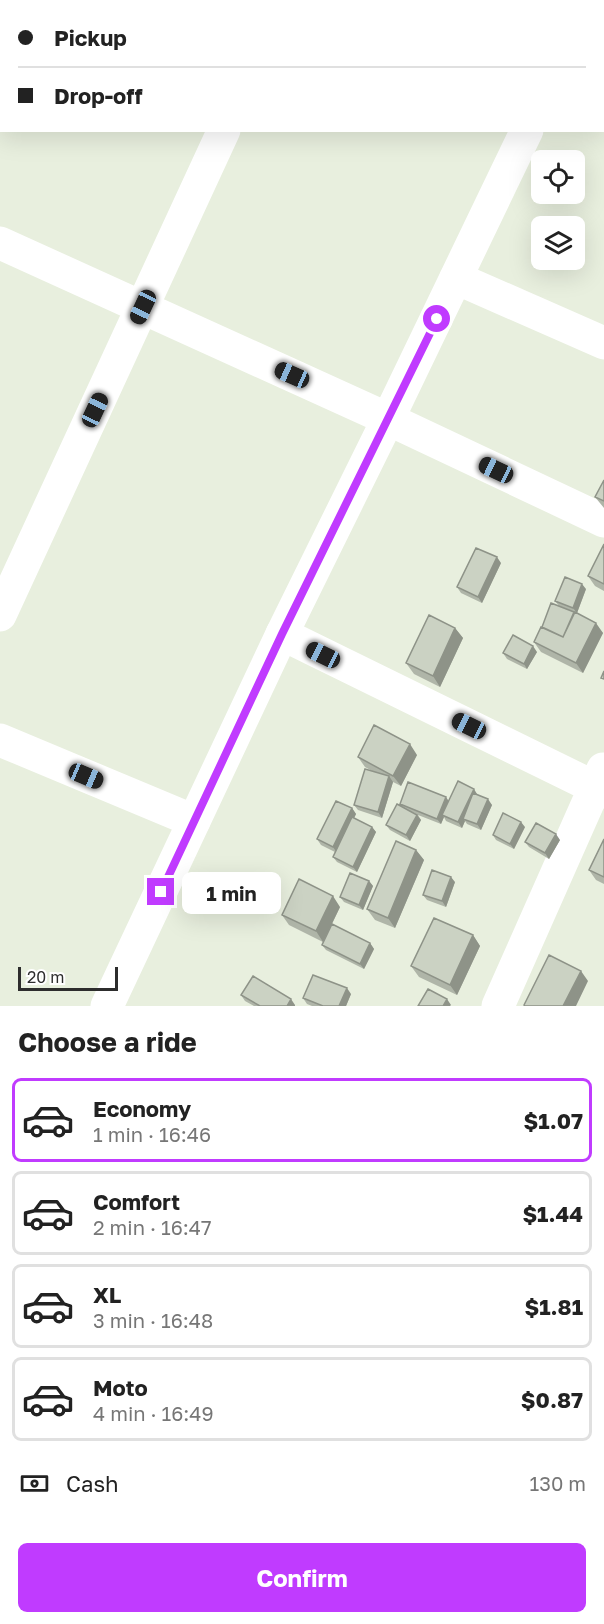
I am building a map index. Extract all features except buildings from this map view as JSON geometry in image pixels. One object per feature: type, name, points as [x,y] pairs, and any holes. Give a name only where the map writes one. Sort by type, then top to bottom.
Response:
[{"type":"street","points":[[0,615],[223,132]]},
{"type":"street","points":[[107,1006],[282,634],[526,132]]},
{"type":"street","points":[[0,243],[388,419],[604,521]]},
{"type":"street","points":[[456,278],[604,343]]},
{"type":"street","points":[[282,634],[601,783],[498,1006]]},
{"type":"street","points":[[0,740],[194,821]]},
{"type":"route","points":[[161,892],[282,634],[437,319]]}]
